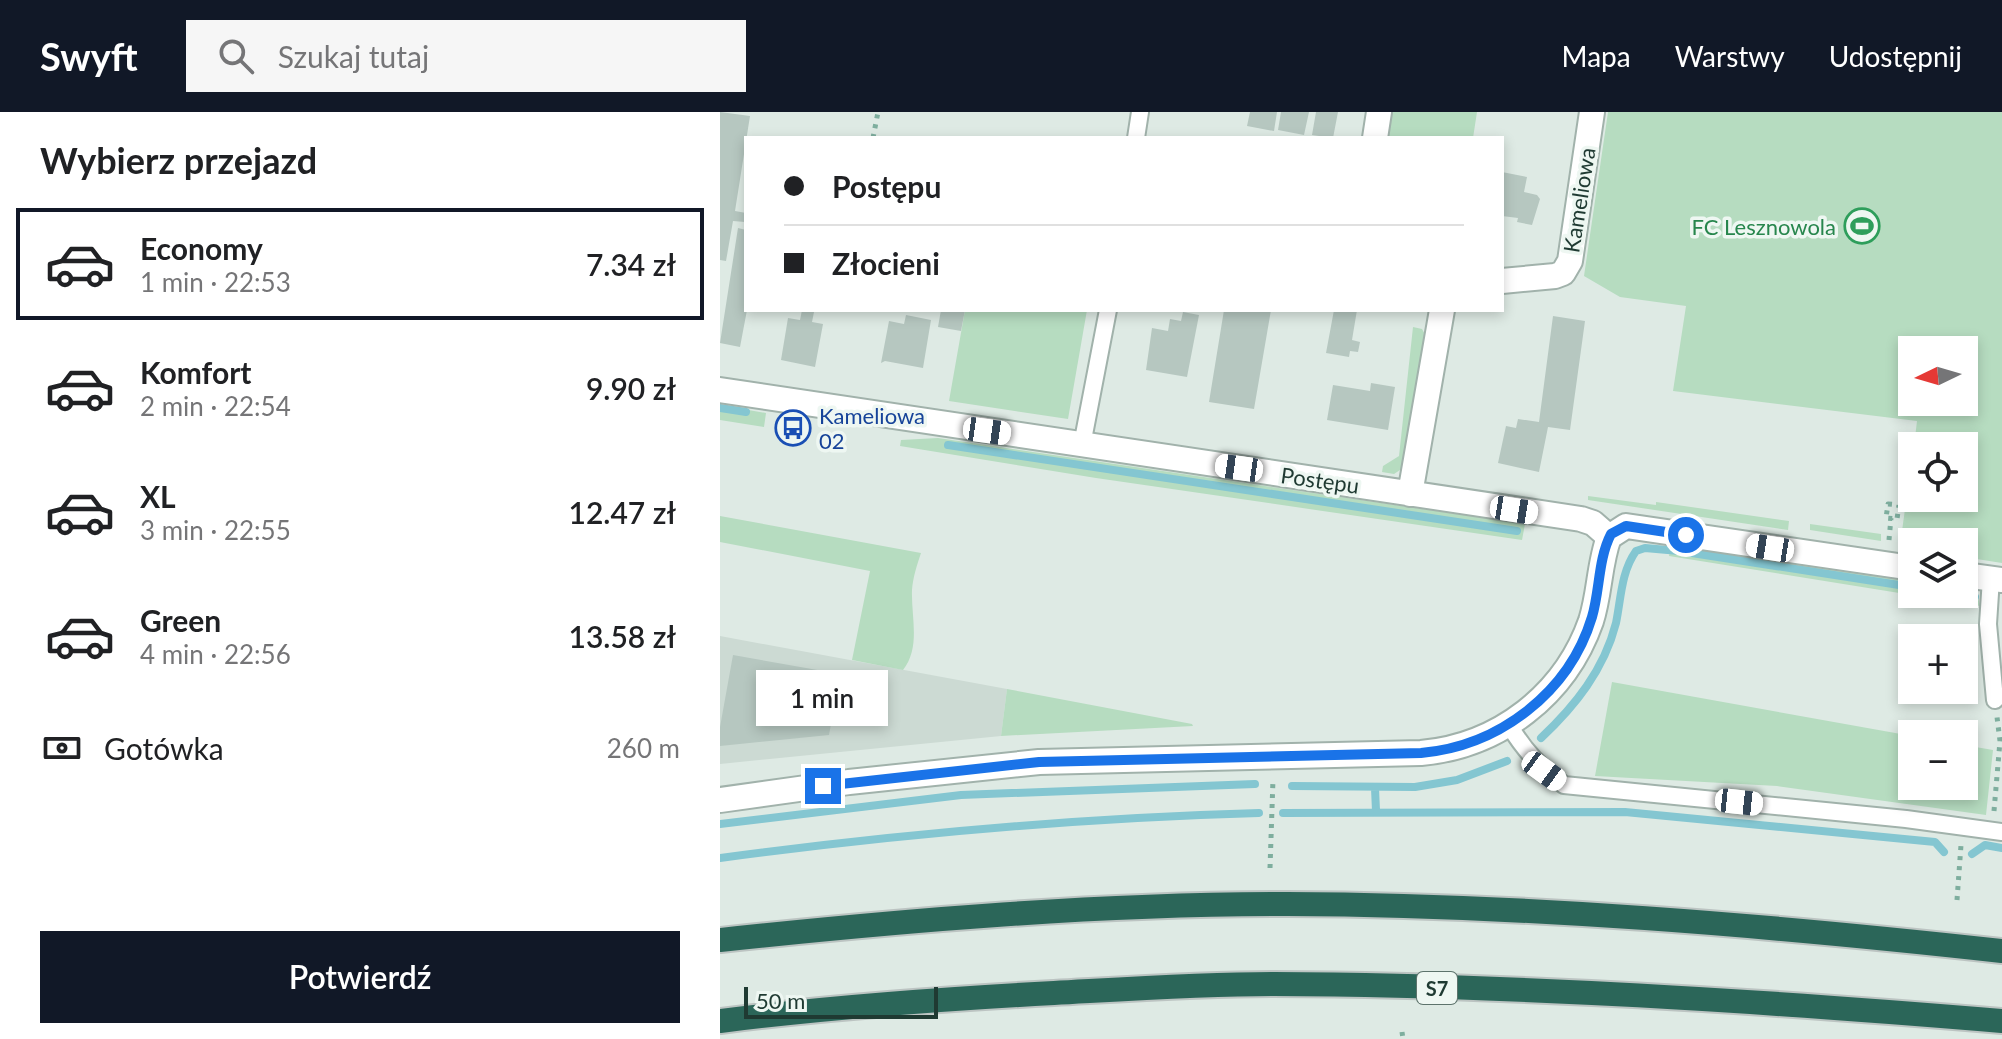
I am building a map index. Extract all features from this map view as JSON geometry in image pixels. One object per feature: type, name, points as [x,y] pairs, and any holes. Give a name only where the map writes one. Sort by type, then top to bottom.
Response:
[{"type":"highway","points":[[720,940],[838,927],[1116,909],[1286,904],[1461,908],[1654,919],[2002,951]]},
{"type":"highway","name":"S7","points":[[720,1021],[947,999],[1272,984],[1528,990],[1786,1003],[2002,1021]]},
{"type":"street","points":[[1375,136],[1379,112]]},
{"type":"street","name":"Kameliowa","points":[[1504,281],[1555,276],[1563,273],[1570,261],[1592,112]]},
{"type":"street","points":[[1410,494],[1442,312]]},
{"type":"street","name":"Postępu","points":[[720,390],[1581,519],[1593,523],[1609,537]]},
{"type":"street","points":[[720,800],[849,782],[1039,762],[1439,751],[1478,740],[1509,725],[1544,696],[1567,669],[1591,621],[1609,537],[1619,528],[1630,527],[1898,566]]},
{"type":"lane","points":[[1136,136],[1140,112]]},
{"type":"lane","points":[[1082,445],[1108,312]]},
{"type":"lane","points":[[1995,700],[1988,624],[1996,579]]},
{"type":"lane","points":[[1509,725],[1524,750],[1544,771],[1564,785],[1891,817],[1997,831]]},
{"type":"path","points":[[873,136],[878,112]]},
{"type":"path","points":[[1888,549],[1891,518]]},
{"type":"path","points":[[1995,700],[2000,741],[1997,831]]},
{"type":"path","points":[[1270,868],[1272,787],[1278,755]]},
{"type":"path","points":[[1957,900],[1961,849]]},
{"type":"shaded area","points":[[720,636],[1007,689],[1001,736],[720,764]]},
{"type":"green space","points":[[1388,112],[1477,112],[1473,136],[1383,136]]},
{"type":"green space","points":[[1608,112],[2002,112],[2002,563],[1978,559],[1978,528],[1902,528],[1905,512],[1978,512],[1978,432],[1916,432],[1917,421],[1673,391],[1686,306],[1620,297],[1584,276]]},
{"type":"green space","points":[[965,312],[1087,312],[1068,419],[949,401]]},
{"type":"green space","points":[[1413,327],[1422,329],[1427,338],[1403,468],[1394,474],[1382,472],[1383,466],[1399,456]]},
{"type":"green space","points":[[720,405],[766,413],[764,427],[720,420]]},
{"type":"green space","points":[[938,438],[1525,524],[1522,540],[900,446],[901,440]]},
{"type":"green space","points":[[1588,496],[1656,505],[1656,502],[1789,521],[1788,530],[1588,500]]},
{"type":"green space","points":[[720,516],[921,553],[912,590],[912,652],[903,670],[852,660],[870,571],[720,542]]},
{"type":"green space","points":[[1810,524],[1881,534],[1881,541],[1810,530]]},
{"type":"green space","points":[[1671,546],[1898,579],[1898,593],[1669,556]]},
{"type":"green space","points":[[1612,682],[1898,733],[1898,800],[1978,800],[1978,747],[1993,750],[1986,815],[1777,786],[1595,776]]},
{"type":"green space","points":[[1007,689],[1192,724],[1193,726],[1001,736]]},
{"type":"building","points":[[720,112],[750,116],[747,136],[744,136],[735,211],[744,213],[744,222],[733,221],[726,261],[720,260]]},
{"type":"building","points":[[1250,112],[1277,112],[1274,131],[1247,126]]},
{"type":"building","points":[[1281,112],[1309,112],[1304,135],[1278,130]]},
{"type":"building","points":[[1316,112],[1338,112],[1333,136],[1312,135]]},
{"type":"building","points":[[1504,172],[1527,177],[1524,192],[1537,195],[1540,199],[1532,225],[1517,222],[1518,218],[1504,216]]},
{"type":"building","points":[[738,228],[744,230],[744,312],[747,312],[740,347],[720,343]]},
{"type":"building","points":[[802,312],[814,312],[812,322],[823,324],[815,367],[781,360],[788,318],[800,320]]},
{"type":"building","points":[[941,312],[965,312],[961,331],[938,327]]},
{"type":"building","points":[[1183,312],[1199,315],[1187,377],[1146,370],[1152,328],[1168,331],[1170,319],[1181,321]]},
{"type":"building","points":[[1224,312],[1271,312],[1254,409],[1209,402]]},
{"type":"building","points":[[1334,312],[1357,312],[1352,340],[1360,342],[1358,352],[1350,351],[1349,357],[1326,353]]},
{"type":"building","points":[[906,315],[931,320],[923,368],[885,361],[881,363],[889,321],[904,324]]},
{"type":"building","points":[[1553,316],[1585,321],[1570,430],[1548,427],[1539,472],[1498,463],[1506,426],[1516,428],[1518,419],[1539,422]]},
{"type":"building","points":[[1371,383],[1395,387],[1388,430],[1327,420],[1333,385],[1370,391]]},
{"type":"building","points":[[733,655],[840,674],[829,735],[720,746],[720,727]]},
{"type":"waterway","points":[[720,408],[746,412]]},
{"type":"waterway","points":[[948,445],[1517,531]]},
{"type":"waterway","points":[[1541,738],[1577,700],[1596,672],[1611,640],[1624,577],[1636,551],[1645,548],[1679,551],[1898,585]]},
{"type":"waterway","points":[[1292,786],[1415,787],[1457,780],[1507,761]]},
{"type":"waterway","points":[[720,824],[961,795],[1255,784]]},
{"type":"waterway","points":[[1375,788],[1376,811]]},
{"type":"waterway","points":[[1283,813],[1625,812],[1935,842],[1944,852]]},
{"type":"waterway","points":[[720,858],[989,828],[1259,813]]},
{"type":"waterway","points":[[1972,854],[1985,845],[2002,848]]},
{"type":"place","name":"FC Lesznowola","points":[[1862,226]]},
{"type":"place","name":"Kameliowa 02","points":[[793,428]]},
{"type":"route","points":[[823,786],[1039,762],[1421,753],[1455,748],[1509,725],[1544,696],[1567,669],[1591,621],[1604,553],[1611,534],[1626,526],[1686,535]]}]
